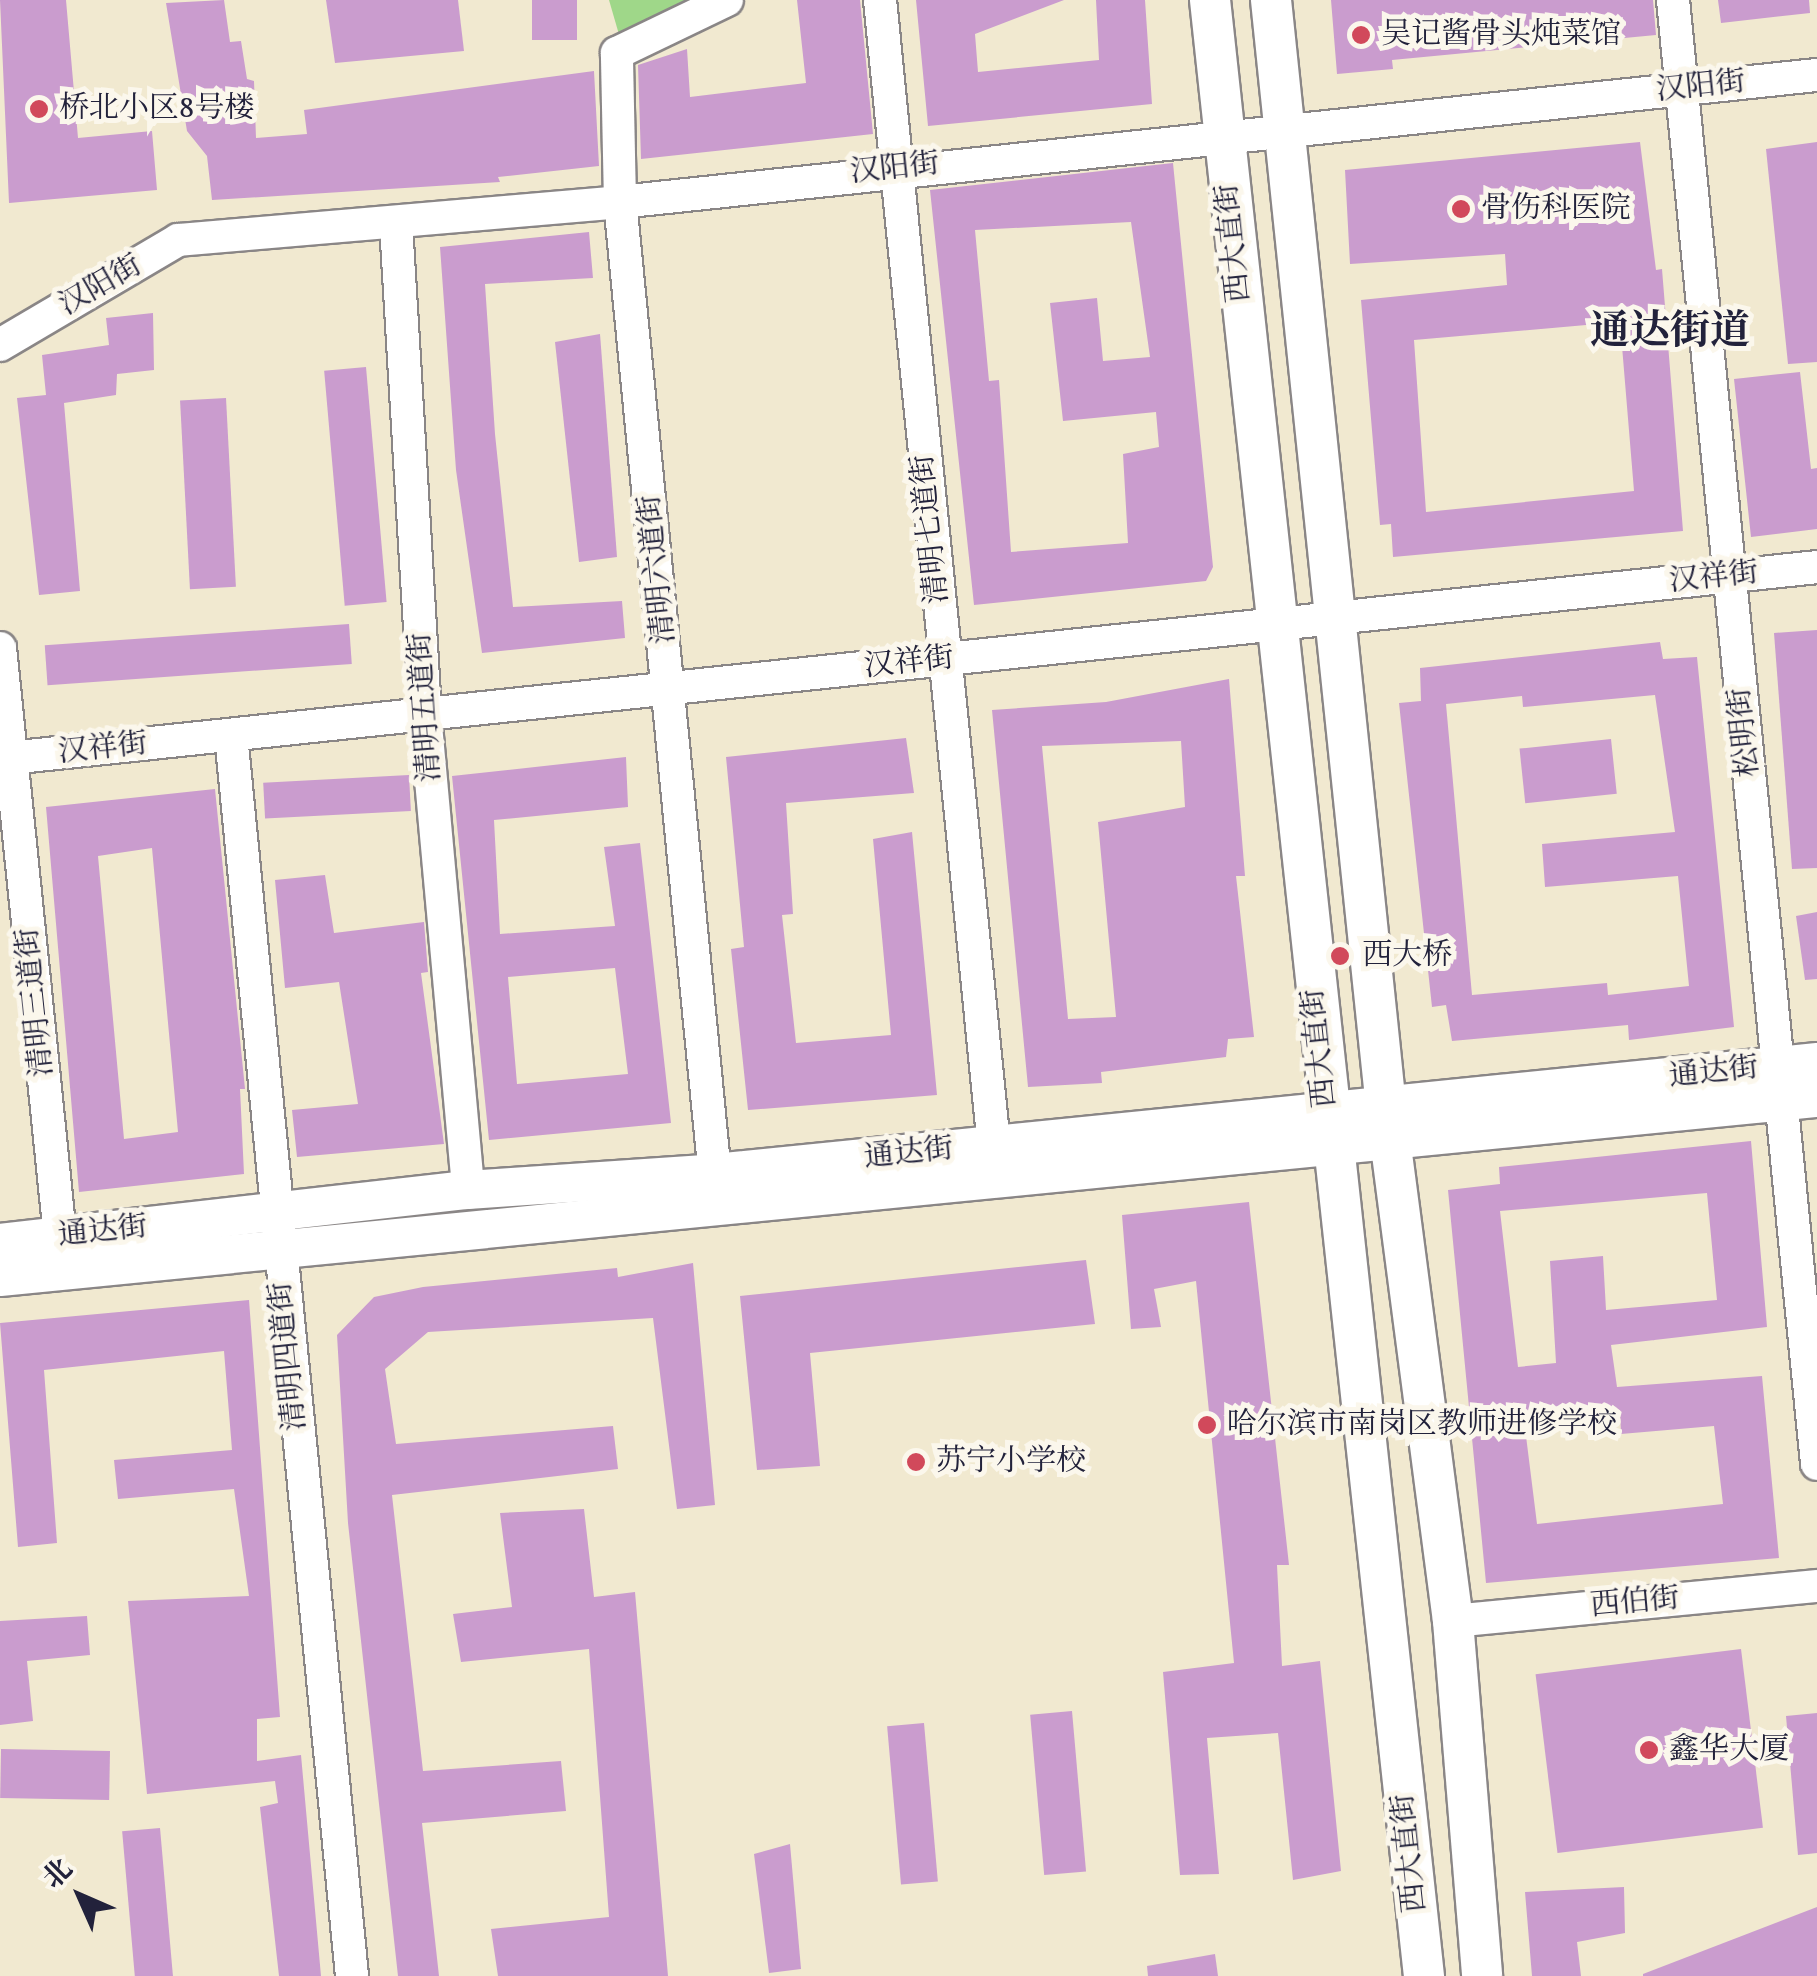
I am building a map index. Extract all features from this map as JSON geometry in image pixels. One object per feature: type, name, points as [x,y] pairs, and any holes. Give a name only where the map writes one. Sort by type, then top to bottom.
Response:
[{"type":"main road","name":"西大直街","points":[[1210,0],[1328,1132],[1424,1976]]},
{"type":"main road","name":"西大直街","points":[[1270,0],[1331,618],[1388,1127],[1453,1621],[1482,1976]]},
{"type":"main road","name":"通达街","points":[[0,1243],[60,1236],[277,1231],[1792,1089],[1817,1062]]},
{"type":"main road","name":"通达街","points":[[0,1278],[277,1231],[468,1190],[717,1189]]},
{"type":"street","name":"清明六道街","points":[[717,1189],[620,202],[617,52],[727,0]]},
{"type":"street","name":"清明七道街","points":[[880,0],[995,1162]]},
{"type":"street","name":"松明街","points":[[1673,0],[1730,576],[1792,1089],[1817,1464]]},
{"type":"street","name":"汉阳街","points":[[0,345],[178,240],[620,202],[894,168],[1817,75]]},
{"type":"street","name":"清明五道街","points":[[396,224],[425,714],[468,1190]]},
{"type":"street","name":"汉祥街","points":[[6,759],[1817,567]]},
{"type":"street","name":"清明三道街","points":[[0,648],[6,759],[60,1236]]},
{"type":"street","name":"清明四道街","points":[[231,735],[352,1976]]},
{"type":"street","name":"西伯街","points":[[1453,1621],[1817,1586]]},
{"type":"green space","points":[[609,0],[699,0],[620,38]]},
{"type":"building","name":"桥北小区8号楼","points":[[0,0],[66,0],[78,138],[152,131],[157,190],[9,203]]},
{"type":"building","points":[[224,0],[230,42],[241,41],[247,79],[254,81],[256,138],[307,134],[304,110],[594,71],[599,166],[498,177],[500,182],[212,200],[207,156],[187,131],[166,3]]},
{"type":"building","points":[[326,0],[458,0],[464,51],[335,63]]},
{"type":"building","points":[[532,0],[577,0],[577,40],[532,40]]},
{"type":"building","points":[[797,0],[860,0],[873,134],[641,159],[638,65],[687,49],[690,97],[806,83]]},
{"type":"building","points":[[916,0],[1064,0],[975,34],[978,72],[1099,60],[1096,0],[1145,0],[1152,104],[928,126]]},
{"type":"building","points":[[1331,0],[1653,0],[1656,35],[1392,60],[1393,69],[1337,74]]},
{"type":"building","points":[[1718,0],[1809,0],[1810,13],[1721,23]]},
{"type":"building","points":[[1640,142],[1656,270],[1662,269],[1683,531],[1393,557],[1391,524],[1380,525],[1361,300],[1507,285],[1505,254],[1350,264],[1345,170]],"holes":[[[1620,322],[1634,491],[1426,512],[1414,340]]]},
{"type":"building","points":[[1817,142],[1817,362],[1788,364],[1766,149]]},
{"type":"building","points":[[1173,163],[1213,567],[1206,581],[974,605],[930,190]],"holes":[[[1131,222],[1150,357],[1103,361],[1097,298],[1050,303],[1063,421],[1156,412],[1159,447],[1123,454],[1128,543],[1011,552],[999,380],[989,381],[975,230]]]},
{"type":"building","points":[[589,232],[593,278],[485,284],[495,434],[513,607],[622,601],[625,638],[482,653],[456,470],[440,247]]},
{"type":"building","points":[[153,313],[154,370],[117,374],[116,395],[64,403],[80,591],[39,595],[17,398],[46,395],[42,355],[109,345],[106,318]]},
{"type":"building","points":[[600,334],[617,557],[579,562],[555,342]]},
{"type":"building","points":[[366,367],[387,602],[345,606],[324,371]]},
{"type":"building","points":[[1800,372],[1811,469],[1817,468],[1817,529],[1751,537],[1734,379]]},
{"type":"building","points":[[226,398],[236,587],[190,589],[180,400]]},
{"type":"building","points":[[349,624],[352,664],[48,685],[45,645]]},
{"type":"building","points":[[1817,630],[1817,868],[1792,869],[1774,633]]},
{"type":"building","points":[[1660,642],[1663,659],[1697,657],[1734,1027],[1629,1040],[1628,1025],[1452,1041],[1446,1005],[1432,1007],[1399,703],[1421,701],[1420,668]],"holes":[[[1655,695],[1675,832],[1542,844],[1545,887],[1678,876],[1689,986],[1608,995],[1607,983],[1472,995],[1446,704],[1522,696],[1523,707]]]},
{"type":"building","points":[[1229,679],[1245,876],[1236,876],[1254,1037],[1228,1039],[1226,1057],[1101,1072],[1102,1083],[1028,1087],[992,710],[1106,702]],"holes":[[[1181,741],[1185,807],[1098,822],[1116,1017],[1068,1019],[1042,746]]]},
{"type":"building","points":[[906,738],[914,793],[786,803],[793,914],[782,915],[796,1043],[891,1035],[873,839],[912,832],[937,1095],[748,1110],[731,949],[744,947],[726,757]]},
{"type":"building","points":[[1611,739],[1617,794],[1525,803],[1520,749]]},
{"type":"building","points":[[626,757],[628,807],[494,820],[500,934],[615,926],[604,847],[640,843],[671,1123],[489,1140],[452,776]],"holes":[[[615,968],[628,1074],[517,1084],[508,977]]]},
{"type":"building","points":[[409,775],[411,811],[265,819],[263,783]]},
{"type":"building","points":[[215,789],[245,1089],[240,1089],[244,1174],[79,1192],[46,807]],"holes":[[[152,848],[178,1132],[124,1139],[98,856]]]},
{"type":"building","points":[[325,875],[334,933],[424,922],[428,972],[421,973],[444,1144],[297,1157],[292,1110],[358,1104],[339,982],[285,988],[275,880]]},
{"type":"building","points":[[1817,912],[1817,979],[1805,980],[1796,916]]},
{"type":"building","points":[[1751,1141],[1767,1327],[1611,1345],[1617,1387],[1762,1376],[1779,1558],[1486,1583],[1448,1190],[1500,1184],[1499,1167]],"holes":[[[1707,1193],[1717,1300],[1606,1310],[1603,1256],[1550,1261],[1556,1363],[1518,1367],[1500,1211]],[[1620,1410],[1621,1434],[1714,1426],[1723,1504],[1537,1524],[1524,1420]]]},
{"type":"building","points":[[1249,1202],[1289,1565],[1277,1565],[1282,1666],[1320,1661],[1341,1871],[1293,1880],[1278,1733],[1207,1738],[1219,1874],[1180,1875],[1163,1672],[1234,1663],[1196,1281],[1154,1289],[1161,1327],[1131,1329],[1122,1215]]},
{"type":"building","points":[[1086,1260],[1095,1324],[810,1353],[820,1466],[757,1470],[740,1296]]},
{"type":"building","points":[[693,1263],[715,1505],[677,1509],[653,1318],[428,1332],[385,1369],[396,1444],[613,1426],[618,1469],[392,1495],[423,1771],[561,1761],[566,1811],[422,1823],[439,1976],[398,1976],[348,1523],[337,1335],[374,1297],[423,1287],[617,1268],[618,1277]]},
{"type":"building","points":[[249,1300],[280,1717],[257,1719],[257,1761],[301,1755],[321,1976],[279,1976],[260,1807],[278,1803],[275,1781],[147,1794],[128,1601],[249,1596],[234,1489],[118,1499],[114,1460],[232,1450],[224,1351],[44,1370],[57,1543],[18,1547],[0,1323]]},
{"type":"building","points":[[584,1509],[594,1597],[635,1592],[668,1976],[498,1976],[491,1929],[609,1917],[589,1649],[461,1662],[453,1614],[512,1607],[500,1513]]},
{"type":"building","points":[[87,1616],[90,1655],[27,1661],[33,1721],[0,1725],[0,1621]]},
{"type":"building","name":"鑫华大厦","points":[[1741,1649],[1763,1828],[1557,1853],[1536,1674]]},
{"type":"building","points":[[1072,1711],[1086,1871],[1044,1875],[1030,1715]]},
{"type":"building","points":[[1817,1713],[1817,1853],[1798,1855],[1786,1716]]},
{"type":"building","points":[[924,1723],[938,1881],[901,1885],[887,1726]]},
{"type":"building","points":[[1,1749],[110,1751],[109,1800],[0,1798]]},
{"type":"building","points":[[160,1828],[173,1976],[135,1976],[122,1831]]},
{"type":"building","points":[[790,1844],[801,1969],[769,1973],[754,1854]]},
{"type":"building","points":[[1624,1887],[1625,1933],[1577,1942],[1581,1976],[1532,1976],[1525,1892]]},
{"type":"building","points":[[1817,1907],[1817,1976],[1643,1976],[1643,1974]]},
{"type":"building","points":[[1215,1954],[1218,1976],[1148,1976],[1147,1966]]},
{"type":"place","name":"吴记酱骨头炖菜馆","points":[[1361,35]]},
{"type":"place","name":"桥北小区8号楼","points":[[39,109]]},
{"type":"place","name":"骨伤科医院","points":[[1461,209]]},
{"type":"place","name":"西大桥","points":[[1340,956]]},
{"type":"place","name":"哈尔滨市南岗区教师进修学校","points":[[1207,1425]]},
{"type":"place","name":"苏宁小学校","points":[[916,1462]]},
{"type":"place","name":"鑫华大厦","points":[[1649,1750]]},
{"type":"district","name":"通达街道","points":[[1670,333]]}]
